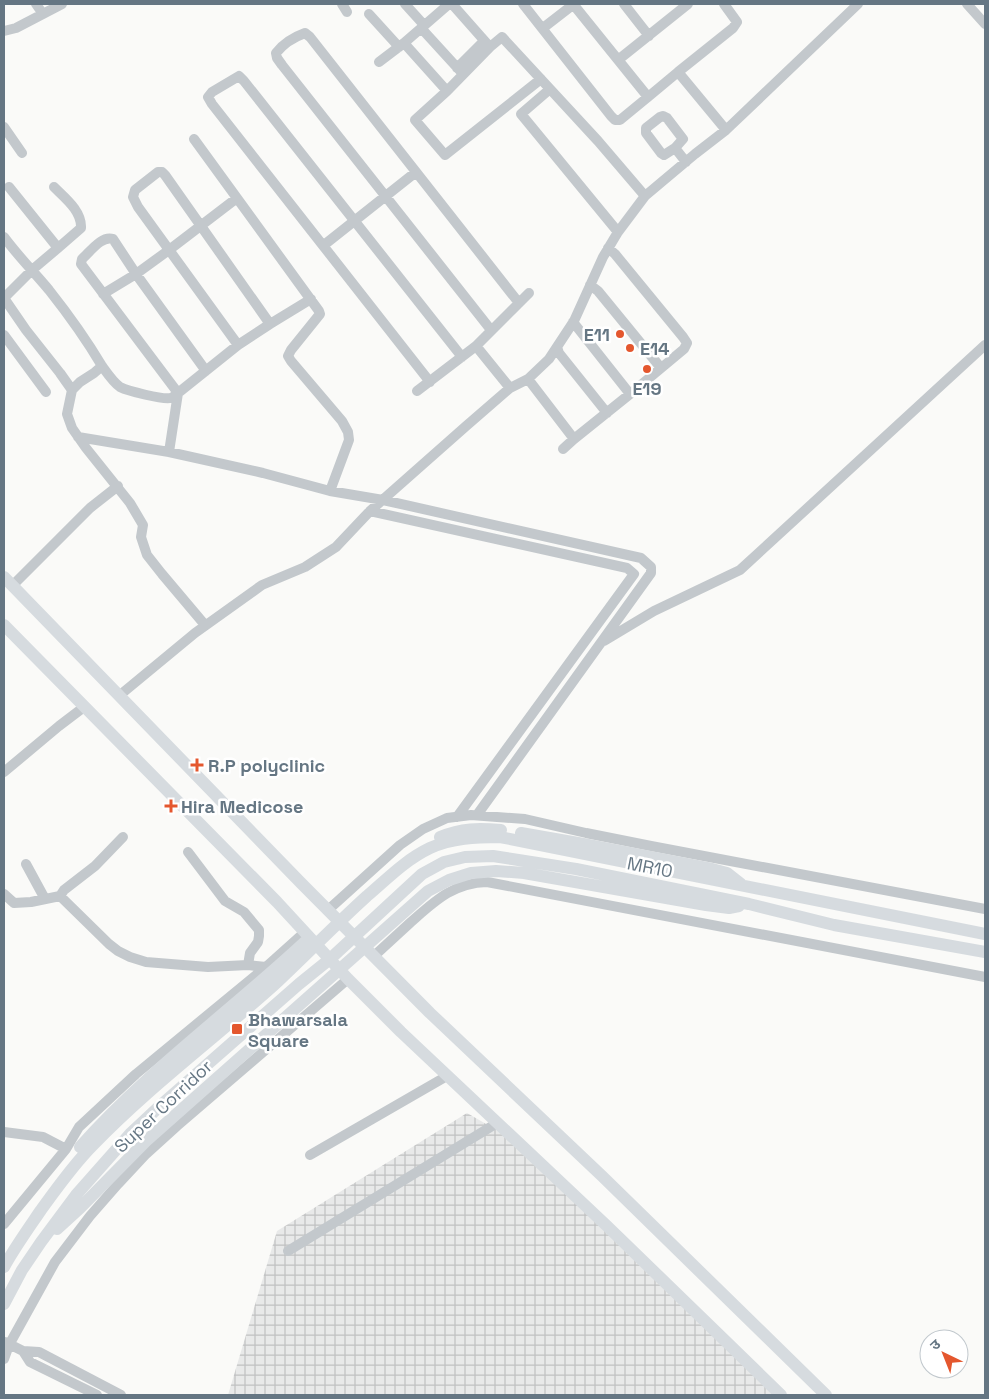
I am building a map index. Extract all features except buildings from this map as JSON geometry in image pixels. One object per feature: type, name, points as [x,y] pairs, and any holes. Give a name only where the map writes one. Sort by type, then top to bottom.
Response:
[{"type":"main road","points":[[8,581],[430,1013],[602,1176],[826,1395]]},
{"type":"main road","points":[[4,625],[305,932],[348,979],[446,1076],[607,1226],[781,1395]]},
{"type":"main road","points":[[32,1222],[52,1187],[80,1147],[120,1104],[298,949],[386,868],[419,845],[462,830],[481,828],[578,843],[712,869],[727,873],[743,885]]},
{"type":"main road","name":"MR10","points":[[340,921],[403,864],[430,848],[450,841],[473,837],[500,838],[985,934]]},
{"type":"main road","name":"MR10","points":[[354,936],[422,874],[444,862],[465,857],[493,856],[576,869],[749,904],[834,925],[985,952]]},
{"type":"main road","points":[[41,1242],[80,1208],[146,1141],[326,983],[401,914],[428,891],[448,880],[471,873],[496,871],[524,873],[706,905],[729,908],[749,904]]},
{"type":"main road","name":"Super Corridor","points":[[4,1267],[32,1222],[60,1183],[78,1161],[111,1127],[273,985],[340,921]]},
{"type":"main road","name":"Super Corridor","points":[[4,1304],[22,1270],[41,1242],[93,1174],[130,1134],[160,1105],[330,959],[354,936]]},
{"type":"street","points":[[36,4],[42,14]]},
{"type":"street","points":[[4,31],[16,28],[62,4]]},
{"type":"street","points":[[405,4],[460,71]]},
{"type":"street","points":[[379,62],[451,4],[487,44]]},
{"type":"street","points":[[523,4],[615,120],[620,120],[733,28],[737,22],[724,4]]},
{"type":"street","points":[[543,28],[573,4],[648,97]]},
{"type":"street","points":[[624,4],[649,36]]},
{"type":"street","points":[[618,60],[649,36],[677,7],[688,4]]},
{"type":"street","points":[[120,695],[205,626],[262,585],[305,567],[336,547],[370,511],[510,388],[528,379],[549,359],[574,322],[608,248],[646,196],[726,130],[858,4]]},
{"type":"street","points":[[967,4],[985,24]]},
{"type":"street","points":[[369,14],[446,91]]},
{"type":"street","points":[[492,330],[282,65],[276,53],[280,48],[305,33],[310,37],[519,304]]},
{"type":"street","points":[[541,79],[445,155],[415,120],[446,91],[460,71],[487,44],[502,36],[598,141],[646,196]]},
{"type":"street","points":[[678,72],[726,130]]},
{"type":"street","points":[[430,382],[212,104],[208,97],[212,92],[239,76],[244,81],[462,357]]},
{"type":"street","points":[[550,89],[521,114],[618,232]]},
{"type":"street","points":[[4,127],[22,153]]},
{"type":"street","points":[[194,138],[319,311],[320,314],[288,356],[342,421],[348,432],[349,440],[330,491]]},
{"type":"street","points":[[675,148],[686,162]]},
{"type":"street","points":[[238,345],[138,207],[133,197],[135,190],[158,172],[162,172],[165,175],[270,324]]},
{"type":"street","points":[[324,245],[416,172]]},
{"type":"street","points":[[9,187],[58,248]]},
{"type":"street","points":[[54,187],[74,207],[80,216],[81,228],[32,270],[4,298],[72,390]]},
{"type":"street","points":[[103,294],[136,274],[237,198]]},
{"type":"street","points":[[4,238],[69,316],[102,366],[116,383],[134,392],[164,398],[172,398],[238,345],[311,299]]},
{"type":"street","points":[[169,452],[178,393],[81,264],[82,259],[104,239],[109,238],[113,240],[206,371]]},
{"type":"street","points":[[563,449],[684,349],[687,343],[615,254],[608,248]]},
{"type":"street","points":[[590,285],[598,291],[661,368]]},
{"type":"street","points":[[417,391],[476,346],[529,293]]},
{"type":"street","points":[[574,322],[630,394]]},
{"type":"street","points":[[4,335],[46,392]]},
{"type":"street","points":[[576,654],[600,643],[654,611],[740,570],[985,345]]},
{"type":"street","points":[[476,346],[510,388]]},
{"type":"street","points":[[557,347],[607,414]]},
{"type":"street","points":[[102,366],[72,390],[67,414],[72,428],[118,486],[143,525],[141,537],[147,555],[205,626]]},
{"type":"street","points":[[528,379],[574,439]]},
{"type":"street","points":[[78,437],[169,452],[330,491],[383,500],[641,558],[652,567],[651,573],[476,816]]},
{"type":"street","points":[[8,581],[90,508],[118,486]]},
{"type":"street","points":[[370,511],[627,568],[634,574],[457,817]]},
{"type":"street","points":[[4,772],[84,707]]},
{"type":"street","points":[[328,910],[400,845],[423,829],[447,818],[476,816],[525,819],[623,840],[985,909]]},
{"type":"street","points":[[4,894],[14,903],[60,896],[64,890],[95,866],[123,837]]},
{"type":"street","points":[[188,852],[225,901],[234,908],[244,912],[259,930],[258,942],[250,953],[248,966]]},
{"type":"street","points":[[26,864],[45,899]]},
{"type":"street","points":[[374,956],[441,896],[463,885],[487,882],[985,977]]},
{"type":"street","points":[[60,896],[109,944],[130,957],[146,962],[208,967],[266,967]]},
{"type":"street","points":[[4,1224],[66,1149],[79,1127],[136,1074],[266,967],[305,932]]},
{"type":"street","points":[[4,1359],[6,1343],[55,1262],[90,1216],[144,1155],[348,979]]},
{"type":"street","points":[[310,1155],[446,1076]]},
{"type":"street","points":[[288,1251],[497,1124]]},
{"type":"street","points":[[4,1132],[43,1137],[66,1149]]},
{"type":"street","points":[[6,1343],[23,1351],[39,1352],[121,1395]]},
{"type":"street","points":[[23,1351],[30,1362],[97,1395]]},
{"type":"shaded area","points":[[467,1113],[507,1136],[776,1395],[228,1395],[277,1231]]},
{"type":"place","name":"E11","points":[[620,334]]},
{"type":"place","name":"E14","points":[[630,348]]},
{"type":"place","name":"E19","points":[[647,369]]},
{"type":"place","name":"R.P polyclinic","points":[[197,765]]},
{"type":"place","name":"Hira Medicose","points":[[171,806]]},
{"type":"place","name":"Bhawarsala Square","points":[[237,1029]]}]
